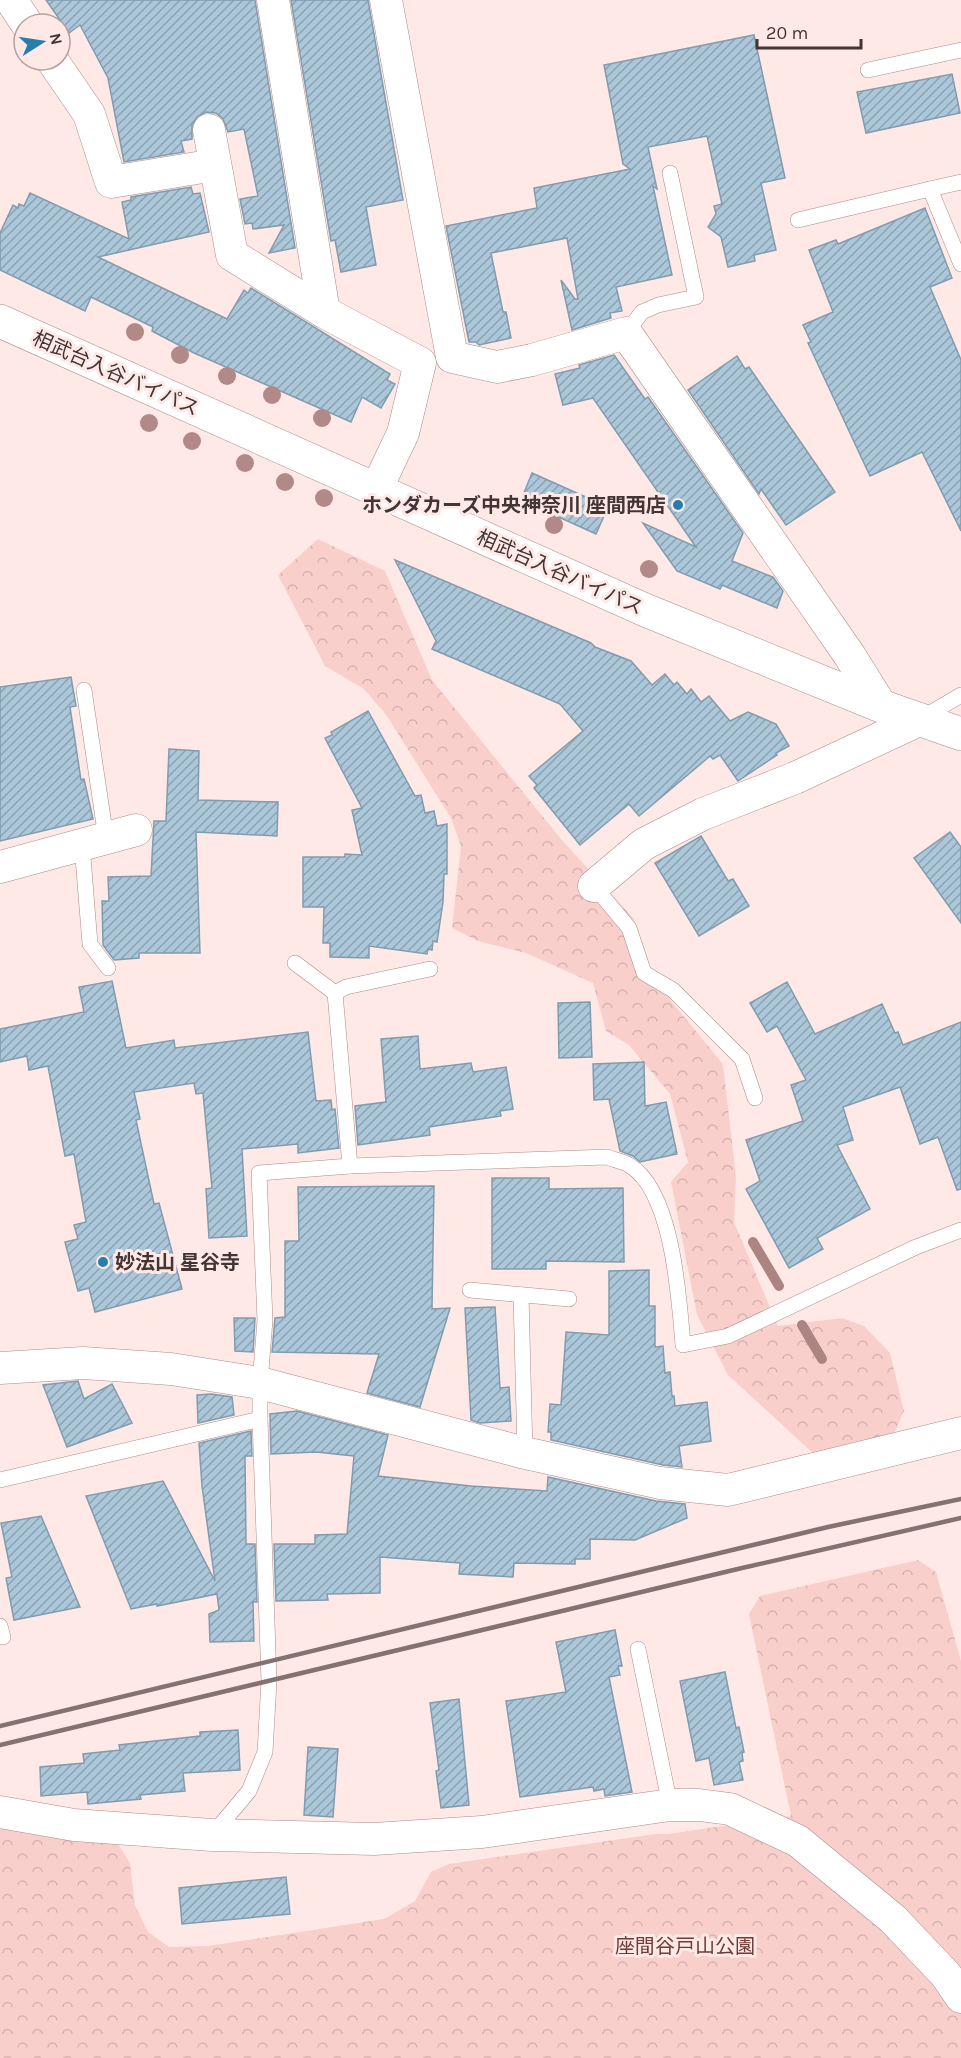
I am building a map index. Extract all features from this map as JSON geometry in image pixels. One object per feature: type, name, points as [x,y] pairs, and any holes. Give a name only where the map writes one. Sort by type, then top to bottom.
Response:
[{"type":"main road","name":"相武台入谷バイパス","points":[[0,321],[645,610],[881,706],[961,734]]},
{"type":"street","points":[[273,0],[324,312]]},
{"type":"street","points":[[386,0],[452,357],[497,367],[532,360],[626,333],[850,656],[881,706]]},
{"type":"street","points":[[60,72],[89,114],[111,182],[215,165]]},
{"type":"street","points":[[209,130],[232,255],[324,312],[420,363],[403,433],[376,490]]},
{"type":"street","points":[[594,886],[644,844],[702,813],[795,778],[919,720]]},
{"type":"street","points":[[0,867],[136,830]]},
{"type":"street","points":[[0,1368],[83,1363],[171,1370],[260,1383],[525,1453],[660,1483],[728,1490],[961,1433]]},
{"type":"street","points":[[0,1812],[74,1825],[212,1835],[385,1838],[482,1832],[670,1805],[699,1805],[730,1809],[798,1841],[893,1918],[946,1975],[961,1997]]},
{"type":"lane","points":[[868,70],[961,50]]},
{"type":"lane","points":[[626,333],[642,312],[658,305],[696,297],[670,173]]},
{"type":"lane","points":[[798,220],[961,182]]},
{"type":"lane","points":[[930,189],[961,264]]},
{"type":"lane","points":[[84,690],[94,841],[90,944],[108,968]]},
{"type":"lane","points":[[919,720],[961,695]]},
{"type":"lane","points":[[594,886],[629,928],[644,973],[673,990],[742,1059],[755,1098]]},
{"type":"lane","points":[[295,963],[335,993],[350,1166]]},
{"type":"lane","points":[[335,993],[346,987],[430,969]]},
{"type":"lane","points":[[212,1835],[249,1791],[265,1752],[268,1681],[260,1383],[265,1320],[259,1173],[350,1166],[607,1157],[629,1165],[647,1183],[663,1215],[678,1283],[683,1345],[728,1336],[916,1247],[961,1230]]},
{"type":"lane","points":[[470,1290],[569,1299]]},
{"type":"lane","points":[[520,1295],[525,1453]]},
{"type":"lane","points":[[0,1480],[260,1419]]},
{"type":"lane","points":[[638,1649],[670,1805]]},
{"type":"green space","points":[[318,539],[385,571],[432,680],[561,839],[634,919],[653,979],[723,1064],[736,1177],[734,1222],[778,1326],[842,1318],[864,1326],[890,1353],[904,1411],[891,1440],[815,1455],[728,1375],[697,1315],[671,1182],[688,1162],[670,1094],[629,1045],[606,1031],[593,983],[526,953],[478,941],[452,928],[461,846],[451,818],[387,716],[364,689],[325,666],[278,575]]},
{"type":"green space","name":"座間谷戸山公園","points":[[918,1560],[936,1572],[961,1661],[961,2058],[0,2058],[0,1825],[118,1844],[130,1863],[135,1905],[148,1932],[169,1947],[208,1946],[384,1919],[415,1901],[431,1872],[449,1864],[791,1816],[749,1614],[760,1596]]},
{"type":"building","points":[[46,0],[255,0],[295,248],[269,253],[284,225],[253,229],[252,223],[245,224],[240,199],[258,196],[244,129],[228,132],[223,119],[216,113],[206,112],[197,117],[192,125],[192,139],[181,141],[184,152],[124,162],[108,78],[80,25],[72,31],[72,12],[54,12]]},
{"type":"building","points":[[291,0],[368,0],[403,200],[366,207],[376,265],[341,272],[335,240],[331,241]]},
{"type":"building","points":[[754,35],[785,178],[761,183],[776,250],[754,255],[755,261],[728,267],[721,237],[708,227],[716,214],[714,206],[722,204],[707,136],[648,147],[657,189],[653,186],[672,275],[616,287],[622,311],[610,313],[611,318],[572,330],[561,280],[575,299],[578,299],[567,238],[491,253],[503,312],[506,312],[511,338],[479,345],[476,342],[469,342],[446,226],[537,208],[534,188],[630,169],[623,164],[604,65]]},
{"type":"building","points":[[952,74],[960,113],[866,133],[857,92]]},
{"type":"building","points":[[191,187],[193,194],[200,193],[209,232],[98,257],[227,319],[244,290],[248,293],[251,288],[390,374],[387,380],[395,384],[381,408],[362,397],[351,422],[194,353],[152,331],[153,327],[91,297],[85,311],[0,270],[0,233],[13,205],[18,208],[19,204],[24,206],[30,193],[129,239],[122,202],[131,200],[131,197]]},
{"type":"building","points":[[925,208],[952,278],[930,287],[961,360],[961,531],[922,452],[870,476],[808,343],[811,342],[803,325],[833,312],[809,250],[836,240],[838,244]]},
{"type":"building","points":[[614,355],[645,399],[648,397],[743,533],[732,561],[773,577],[783,591],[777,608],[722,585],[720,589],[677,571],[643,523],[696,547],[593,398],[563,405],[555,374],[580,368],[579,365]]},
{"type":"building","points":[[737,356],[745,369],[749,367],[835,492],[786,525],[761,489],[759,494],[688,390]]},
{"type":"building","points":[[532,473],[608,507],[596,534],[521,500]]},
{"type":"building","points":[[395,560],[631,661],[652,685],[665,674],[674,685],[677,682],[687,694],[691,689],[701,702],[709,696],[730,721],[748,712],[776,724],[789,746],[738,781],[720,755],[713,759],[710,756],[639,816],[629,804],[580,845],[534,788],[537,785],[529,776],[583,731],[560,704],[432,649],[436,641]]},
{"type":"building","points":[[71,677],[76,706],[70,707],[81,780],[84,779],[93,819],[0,841],[0,687]]},
{"type":"building","points":[[368,711],[415,796],[421,795],[425,813],[434,811],[437,826],[447,824],[447,874],[444,874],[443,902],[437,942],[433,941],[432,950],[428,949],[427,954],[369,946],[369,958],[330,957],[330,943],[323,943],[324,907],[303,907],[303,857],[362,855],[352,810],[362,808],[325,738],[332,735],[331,732]]},
{"type":"building","points":[[169,749],[199,751],[198,800],[278,802],[277,836],[196,832],[200,953],[139,953],[139,958],[114,960],[103,945],[102,901],[109,901],[108,877],[151,876],[154,821],[166,821]]},
{"type":"building","points":[[950,832],[961,847],[961,923],[914,858]]},
{"type":"building","points":[[701,836],[728,881],[733,879],[749,906],[699,936],[655,863]]},
{"type":"building","points":[[112,981],[126,1048],[174,1040],[175,1048],[308,1032],[316,1101],[331,1100],[332,1110],[335,1109],[339,1148],[298,1153],[298,1144],[242,1149],[247,1236],[209,1238],[206,1189],[212,1188],[203,1093],[196,1094],[194,1083],[134,1092],[140,1119],[136,1120],[154,1204],[159,1203],[182,1289],[95,1312],[89,1288],[78,1291],[65,1242],[78,1239],[74,1225],[86,1222],[74,1154],[65,1156],[48,1066],[29,1070],[27,1056],[0,1062],[0,1029],[84,1012],[79,987]]},
{"type":"building","points":[[787,982],[815,1034],[882,1004],[903,1045],[961,1022],[961,1189],[957,1190],[938,1137],[920,1144],[900,1087],[843,1107],[853,1140],[837,1145],[870,1209],[817,1238],[823,1249],[789,1268],[746,1189],[760,1181],[746,1140],[803,1121],[791,1085],[806,1080],[777,1026],[767,1032],[750,1003]]},
{"type":"building","points":[[590,1002],[592,1057],[559,1058],[558,1003]]},
{"type":"building","points":[[418,1036],[420,1069],[471,1063],[473,1072],[506,1067],[513,1109],[500,1111],[501,1116],[429,1127],[430,1135],[358,1145],[355,1106],[386,1102],[381,1039]]},
{"type":"building","points":[[644,1062],[645,1106],[666,1102],[677,1154],[640,1162],[633,1156],[620,1151],[609,1099],[594,1100],[593,1064]]},
{"type":"building","points":[[492,1178],[549,1178],[549,1189],[623,1188],[624,1262],[546,1261],[546,1269],[492,1269]]},
{"type":"building","points":[[434,1186],[432,1309],[450,1308],[420,1407],[367,1393],[379,1354],[272,1352],[275,1318],[285,1317],[285,1241],[299,1241],[298,1187]]},
{"type":"building","points":[[649,1270],[649,1306],[655,1306],[655,1347],[663,1346],[665,1373],[670,1372],[675,1406],[707,1402],[711,1441],[679,1446],[682,1467],[663,1465],[551,1440],[551,1432],[548,1432],[550,1404],[561,1405],[566,1332],[609,1335],[609,1271]]},
{"type":"building","points":[[495,1307],[500,1388],[509,1387],[511,1421],[480,1423],[471,1420],[465,1308]]},
{"type":"building","points":[[234,1318],[255,1318],[253,1352],[235,1351]]},
{"type":"building","points":[[78,1381],[84,1399],[112,1384],[132,1423],[67,1447],[43,1385]]},
{"type":"building","points":[[197,1395],[232,1397],[234,1415],[198,1423]]},
{"type":"building","points":[[297,1411],[388,1435],[378,1476],[547,1491],[548,1477],[656,1501],[685,1504],[687,1518],[635,1540],[590,1539],[590,1559],[575,1559],[575,1564],[514,1563],[513,1577],[459,1574],[460,1563],[380,1557],[380,1593],[327,1594],[328,1600],[276,1601],[274,1544],[315,1544],[315,1535],[347,1534],[354,1456],[316,1452],[271,1454],[270,1414]]},
{"type":"building","points":[[251,1431],[252,1456],[245,1456],[246,1544],[255,1544],[257,1602],[253,1602],[254,1641],[210,1642],[209,1614],[219,1610],[217,1594],[131,1609],[86,1496],[163,1481],[215,1581],[202,1486],[199,1443]]},
{"type":"building","points":[[41,1516],[80,1607],[14,1620],[6,1578],[12,1577],[1,1523]]},
{"type":"building","points":[[615,1630],[622,1666],[618,1666],[620,1675],[609,1677],[632,1792],[605,1796],[604,1789],[594,1791],[593,1787],[520,1797],[506,1701],[566,1692],[556,1642]]},
{"type":"building","points":[[725,1672],[736,1728],[739,1727],[744,1752],[742,1753],[743,1761],[739,1762],[743,1780],[714,1785],[709,1758],[696,1761],[680,1681]]},
{"type":"building","points":[[459,1699],[469,1805],[441,1808],[436,1771],[439,1770],[430,1703]]},
{"type":"building","points":[[238,1730],[240,1770],[183,1773],[185,1791],[140,1795],[141,1799],[88,1804],[87,1792],[41,1796],[40,1767],[84,1763],[83,1754],[120,1750],[119,1745],[200,1736],[200,1732]]},
{"type":"building","points":[[308,1747],[338,1749],[333,1817],[304,1815]]},
{"type":"building","points":[[286,1877],[290,1914],[182,1924],[179,1888]]},
{"type":"waterway","points":[[753,1242],[779,1286]]},
{"type":"waterway","points":[[802,1325],[822,1359]]},
{"type":"railway","points":[[0,1726],[828,1527],[961,1499]]},
{"type":"railway","points":[[0,1745],[961,1518]]},
{"type":"place","name":"ホンダカーズ中央神奈川 座間西店","points":[[678,505]]},
{"type":"place","name":"妙法山 星谷寺","points":[[103,1262]]}]
